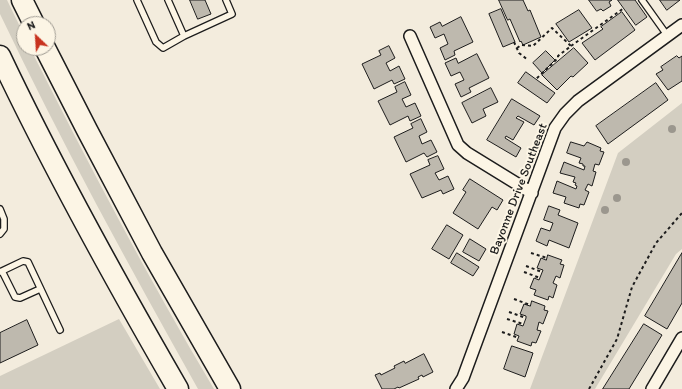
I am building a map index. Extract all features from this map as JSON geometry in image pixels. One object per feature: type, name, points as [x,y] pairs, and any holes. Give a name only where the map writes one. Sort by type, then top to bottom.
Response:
[{"type":"highway","points":[[22,0],[30,16]]},
{"type":"highway","points":[[0,56],[39,136],[74,202],[128,303],[178,389]]},
{"type":"highway","points":[[49,56],[152,253],[230,389]]},
{"type":"street","name":"Bayonne Drive Southeast","points":[[456,389],[463,378],[554,130],[565,114],[578,101],[682,25]]},
{"type":"street","points":[[410,36],[458,145],[466,153],[532,193]]},
{"type":"street","points":[[652,389],[682,338]]},
{"type":"lane","points":[[138,0],[156,42],[163,48],[184,36],[232,14],[226,0]]},
{"type":"lane","points":[[168,0],[184,36]]},
{"type":"lane","points":[[642,0],[668,35]]},
{"type":"lane","points":[[0,209],[4,219],[4,230],[0,234]]},
{"type":"lane","points":[[40,289],[20,298],[15,297],[1,271],[23,261],[28,262],[60,330]]},
{"type":"path","points":[[536,79],[558,58],[564,50],[624,8]]},
{"type":"path","points":[[517,48],[522,44],[533,46],[552,28],[571,46]]},
{"type":"path","points":[[514,42],[521,55],[528,60]]},
{"type":"path","points":[[588,389],[617,339],[632,287],[656,243],[682,213]]},
{"type":"path","points":[[531,253],[547,258]]},
{"type":"path","points":[[526,266],[542,272]]},
{"type":"path","points":[[524,272],[540,278]]},
{"type":"path","points":[[514,299],[530,304]]},
{"type":"path","points":[[509,312],[526,318]]},
{"type":"path","points":[[507,319],[523,324]]},
{"type":"path","points":[[502,332],[519,338]]},
{"type":"shaded area","points":[[0,0],[7,0],[16,19],[16,47],[0,14]]},
{"type":"shaded area","points":[[20,56],[34,56],[119,220],[214,389],[198,389],[96,203]]},
{"type":"shaded area","points":[[682,103],[682,249],[676,254],[595,389],[530,389],[618,153]]},
{"type":"shaded area","points":[[119,319],[160,389],[0,389],[0,376]]},
{"type":"building","points":[[190,0],[205,0],[211,14],[198,19]]},
{"type":"building","points":[[499,0],[523,0],[528,11],[530,10],[541,37],[523,45],[521,41],[520,42],[510,19],[508,20]]},
{"type":"building","points":[[589,0],[612,0],[609,2],[611,6],[603,11],[601,9],[597,11]]},
{"type":"building","points":[[618,0],[635,0],[647,17],[636,25]]},
{"type":"building","points":[[660,0],[680,0],[667,10]]},
{"type":"building","points":[[501,9],[515,42],[503,47],[489,14]]},
{"type":"building","points":[[579,10],[592,28],[569,42],[556,24]]},
{"type":"building","points":[[622,12],[635,30],[595,60],[582,43],[603,29],[601,27]]},
{"type":"building","points":[[461,17],[473,42],[454,51],[455,55],[445,60],[440,48],[448,44],[444,34],[435,38],[430,27],[440,22],[442,26]]},
{"type":"building","points":[[389,46],[395,58],[386,63],[390,71],[399,66],[405,79],[394,84],[392,80],[374,89],[362,64],[381,55],[379,51]]},
{"type":"building","points":[[574,48],[588,63],[573,77],[571,76],[557,90],[542,75]]},
{"type":"building","points":[[546,51],[555,60],[542,73],[533,63]]},
{"type":"building","points":[[477,54],[489,78],[469,88],[471,92],[461,97],[455,84],[464,80],[460,72],[451,76],[445,63],[456,58],[458,63]]},
{"type":"building","points":[[677,56],[679,58],[682,56],[682,81],[668,90],[656,74],[663,70],[661,67]]},
{"type":"building","points":[[526,72],[555,93],[547,103],[518,83]]},
{"type":"building","points":[[405,82],[411,95],[402,99],[406,107],[415,103],[421,116],[410,121],[408,116],[390,125],[378,101],[397,92],[395,87]]},
{"type":"building","points":[[656,83],[668,100],[608,144],[596,126]]},
{"type":"building","points":[[491,88],[498,102],[483,109],[486,116],[472,123],[462,103]]},
{"type":"building","points":[[512,99],[540,116],[534,125],[518,116],[516,118],[524,122],[513,140],[506,136],[505,138],[521,148],[516,157],[487,140]]},
{"type":"building","points":[[421,119],[427,132],[419,136],[422,144],[431,140],[437,152],[427,157],[424,153],[406,162],[394,137],[413,128],[411,124]]},
{"type":"building","points":[[571,142],[584,146],[587,142],[601,148],[600,151],[604,152],[599,165],[595,164],[593,171],[596,172],[592,186],[588,184],[585,190],[589,192],[584,205],[580,204],[579,208],[564,203],[566,197],[553,193],[557,181],[576,189],[576,183],[573,182],[575,177],[560,173],[564,162],[584,170],[585,166],[579,163],[581,158],[567,153]]},
{"type":"building","points":[[438,156],[444,169],[435,173],[439,180],[448,176],[454,189],[443,194],[441,190],[422,198],[410,174],[430,165],[428,160]]},
{"type":"building","points":[[470,179],[503,200],[497,210],[492,207],[478,229],[453,213],[466,192],[463,190]]},
{"type":"building","points":[[549,206],[560,210],[558,215],[578,223],[569,248],[549,240],[547,246],[536,241],[541,228],[550,231],[553,223],[544,220]]},
{"type":"building","points":[[447,225],[463,235],[449,259],[432,249]]},
{"type":"building","points":[[470,239],[486,249],[479,261],[463,252]]},
{"type":"building","points":[[457,253],[479,267],[473,276],[451,263]]},
{"type":"building","points":[[682,253],[682,303],[667,329],[645,316]]},
{"type":"building","points":[[548,255],[562,260],[560,264],[564,265],[560,278],[556,276],[553,283],[557,285],[553,298],[549,296],[548,300],[534,295],[536,290],[530,288],[534,278],[539,280],[543,270],[537,268],[541,258],[546,260]]},
{"type":"building","points":[[532,301],[545,306],[544,310],[548,311],[543,324],[539,322],[537,330],[541,331],[536,343],[532,342],[531,346],[517,341],[519,336],[514,334],[517,324],[523,326],[526,318],[526,316],[520,314],[524,304],[530,306]]},
{"type":"building","points":[[27,320],[38,345],[0,363],[0,333]]},
{"type":"building","points":[[644,324],[662,335],[629,389],[603,389]]},
{"type":"building","points":[[512,346],[533,353],[525,377],[504,369]]},
{"type":"building","points":[[424,354],[433,372],[423,377],[422,375],[418,377],[419,379],[399,388],[382,389],[375,375],[380,373],[381,375],[395,368],[394,366],[404,361],[405,363]]}]
